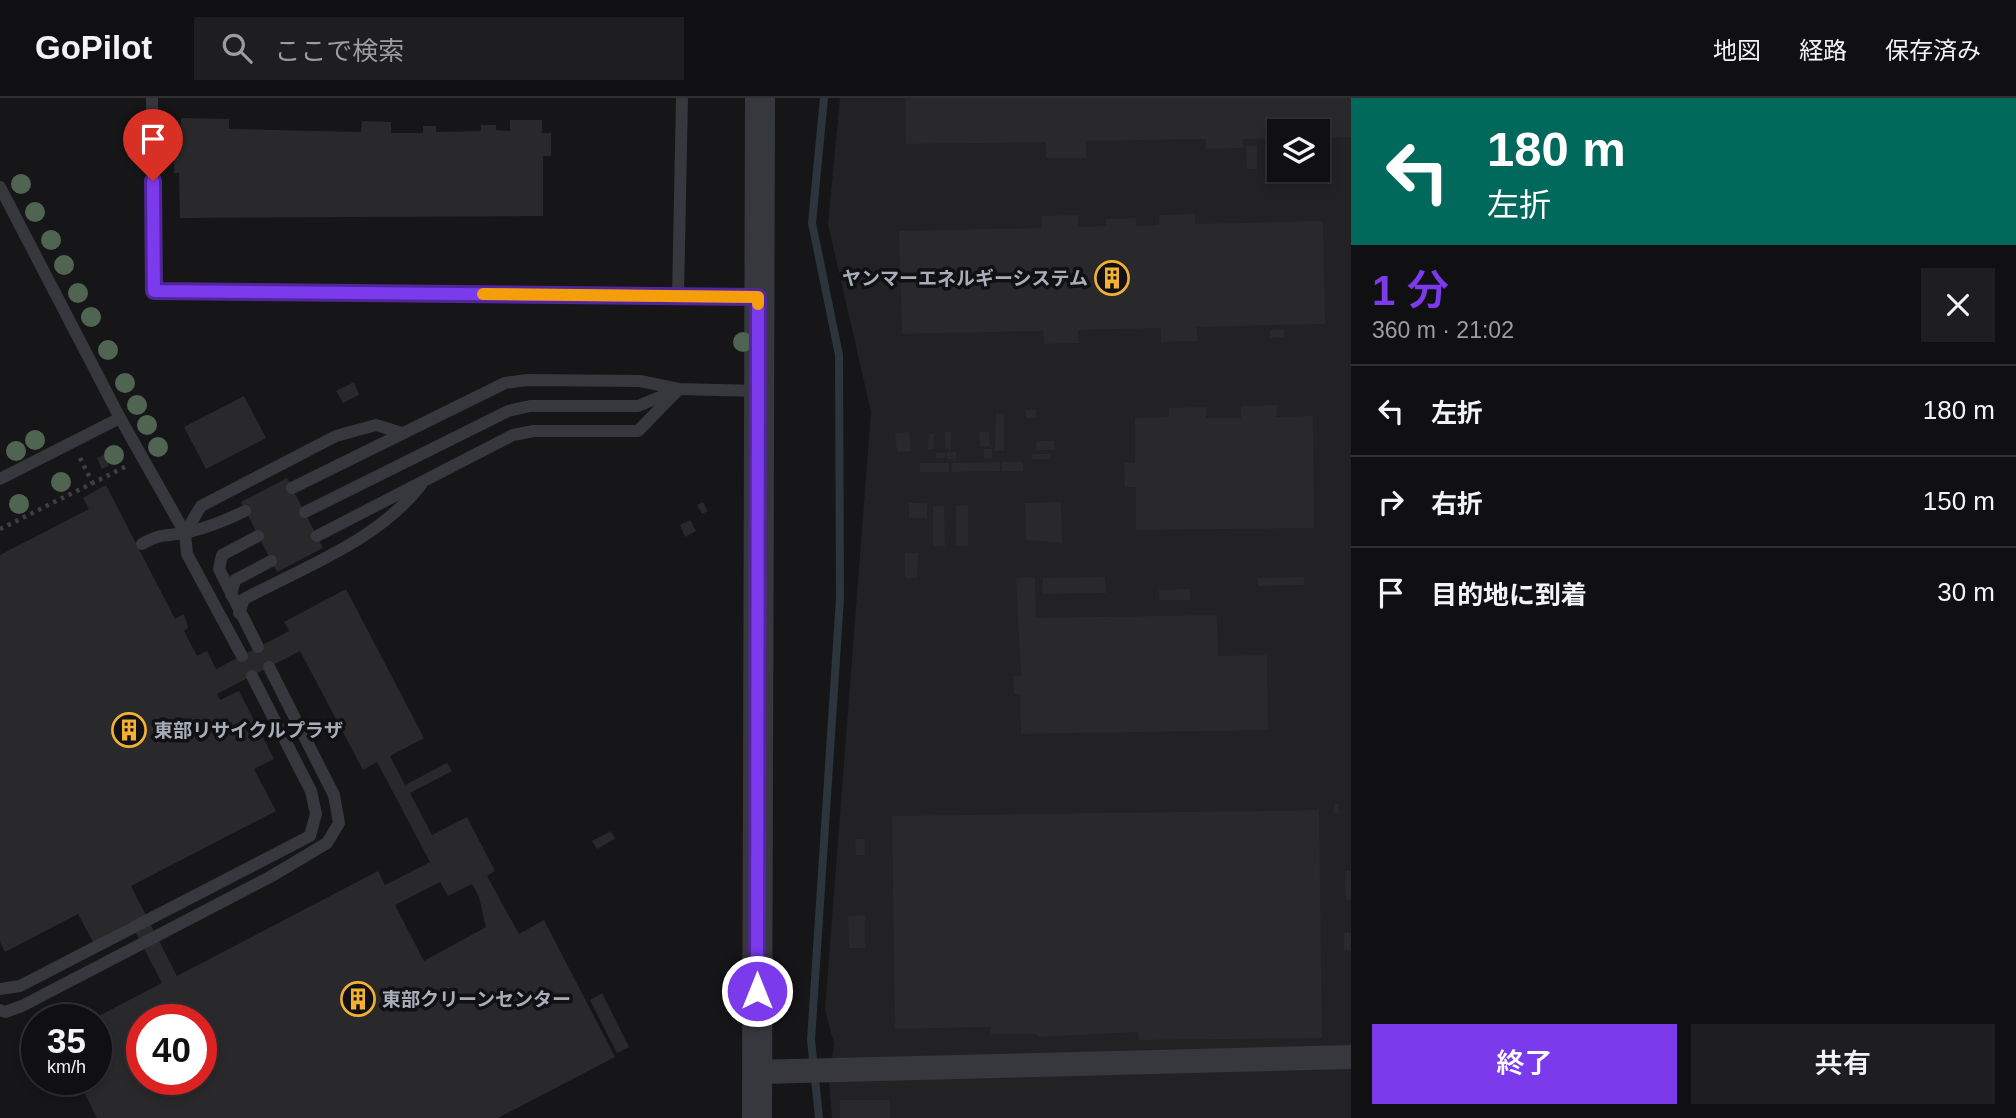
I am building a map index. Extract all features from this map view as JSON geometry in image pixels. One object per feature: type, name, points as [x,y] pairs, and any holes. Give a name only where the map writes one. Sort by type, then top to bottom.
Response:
[{"type":"street","points":[[757,1118],[760,98]]},
{"type":"street","points":[[757,1072],[1351,1057]]},
{"type":"lane","points":[[152,98],[154,291],[758,297]]},
{"type":"lane","points":[[678,296],[682,98]]},
{"type":"lane","points":[[0,187],[120,418],[185,533],[187,554],[242,656]]},
{"type":"lane","points":[[292,488],[505,383],[527,380],[640,381],[679,389],[758,391]]},
{"type":"lane","points":[[317,537],[513,435],[534,431],[638,431],[679,389]]},
{"type":"lane","points":[[304,512],[508,411],[530,407],[638,406],[679,389]]},
{"type":"lane","points":[[0,479],[120,418]]},
{"type":"lane","points":[[185,533],[201,506],[336,436],[376,425],[402,433]]},
{"type":"lane","points":[[239,613],[244,599],[377,529],[403,508],[424,482]]},
{"type":"lane","points":[[142,544],[160,534],[185,533],[220,523],[245,511]]},
{"type":"lane","points":[[258,536],[222,555],[219,569],[258,648]]},
{"type":"lane","points":[[231,595],[235,580],[271,561]]},
{"type":"lane","points":[[0,1010],[5,1012],[22,1006],[271,877],[327,843],[339,823],[334,795],[269,667]]},
{"type":"lane","points":[[0,989],[20,986],[310,836],[316,814],[311,791],[253,676]]},
{"type":"path","points":[[80,457],[95,488]]},
{"type":"shaded area","points":[[840,98],[1351,98],[1351,1118],[832,1118],[829,1084],[834,1044],[825,1010],[871,412],[828,224]]},
{"type":"building","points":[[905,98],[1351,98],[1351,137],[1330,138],[1330,119],[1267,119],[1267,138],[1243,139],[1243,148],[1206,149],[1206,139],[1086,141],[1086,158],[1046,158],[1046,142],[906,144]]},
{"type":"building","points":[[181,118],[229,119],[229,129],[361,132],[362,121],[391,122],[391,133],[423,133],[423,126],[436,126],[436,132],[481,131],[481,125],[496,125],[496,130],[510,131],[510,120],[542,120],[542,133],[551,133],[551,156],[543,156],[543,216],[180,218],[179,173],[174,173],[174,151],[177,150],[177,132],[181,132]]},
{"type":"building","points":[[1246,146],[1257,146],[1257,169],[1247,169]]},
{"type":"building","name":"ヤンマーエネルギーシステム","points":[[1195,214],[1195,224],[1323,221],[1325,324],[1197,327],[1197,341],[1161,342],[1161,328],[1078,330],[1079,343],[1044,344],[1043,331],[902,334],[899,231],[1042,228],[1041,216],[1078,215],[1078,227],[1106,226],[1106,219],[1136,218],[1136,226],[1159,225],[1159,215]]},
{"type":"building","points":[[1284,329],[1284,337],[1270,338],[1270,330]]},
{"type":"building","points":[[354,382],[359,395],[343,403],[336,391]]},
{"type":"building","points":[[244,396],[266,438],[206,469],[184,427]]},
{"type":"building","points":[[1277,405],[1276,417],[1313,416],[1314,528],[1136,530],[1136,487],[1125,487],[1124,463],[1135,463],[1135,418],[1169,417],[1169,408],[1207,407],[1206,418],[1241,418],[1241,406]]},
{"type":"building","points":[[1026,410],[1036,410],[1036,418],[1026,418]]},
{"type":"building","points":[[996,413],[1004,414],[1004,451],[995,451]]},
{"type":"building","points":[[909,432],[911,451],[897,452],[895,433]]},
{"type":"building","points":[[945,432],[951,432],[951,450],[945,447]]},
{"type":"building","points":[[979,432],[989,432],[990,446],[980,446]]},
{"type":"building","points":[[929,434],[934,434],[934,449],[928,449]]},
{"type":"building","points":[[1037,441],[1054,441],[1055,450],[1036,450]]},
{"type":"building","points":[[984,449],[992,449],[992,458],[984,458]]},
{"type":"building","points":[[946,452],[956,452],[956,459],[947,459]]},
{"type":"building","points":[[936,453],[946,453],[945,458],[936,458]]},
{"type":"building","points":[[1032,454],[1051,454],[1050,459],[1032,459]]},
{"type":"building","points":[[104,455],[109,466],[102,469],[97,458]]},
{"type":"building","points":[[1000,462],[1000,471],[952,472],[952,463]]},
{"type":"building","points":[[1001,462],[1023,462],[1023,471],[1002,471]]},
{"type":"building","points":[[920,463],[949,463],[949,472],[920,472]]},
{"type":"building","points":[[287,478],[323,548],[277,572],[241,502]]},
{"type":"building","points":[[106,485],[175,619],[184,614],[188,628],[184,631],[197,656],[207,651],[216,669],[289,631],[284,622],[346,589],[424,738],[390,756],[405,785],[447,763],[452,771],[410,793],[432,835],[467,817],[495,871],[487,876],[519,934],[544,920],[615,1057],[498,1118],[97,1118],[86,1095],[112,1095],[112,1009],[162,983],[130,922],[93,942],[78,914],[5,952],[0,942],[0,555],[89,509],[83,498]],"holes":[[[300,651],[363,770],[377,762],[430,862],[385,885],[378,871],[177,976],[131,886],[276,811],[254,769],[274,759],[239,691],[220,700],[217,694]],[[440,882],[448,896],[472,884],[479,897],[486,927],[424,961],[395,905]]]},
{"type":"building","points":[[703,502],[708,511],[702,514],[697,505]]},
{"type":"building","points":[[1061,502],[1062,543],[1026,540],[1025,503]]},
{"type":"building","points":[[909,503],[927,503],[927,518],[909,518]]},
{"type":"building","points":[[968,505],[968,546],[956,546],[956,506]]},
{"type":"building","points":[[933,506],[944,506],[945,546],[933,546]]},
{"type":"building","points":[[690,520],[696,531],[685,537],[680,525]]},
{"type":"building","points":[[905,553],[918,553],[917,578],[905,578]]},
{"type":"building","points":[[1035,577],[1036,618],[1217,615],[1218,656],[1267,655],[1268,730],[1021,734],[1020,694],[1014,694],[1013,676],[1021,675],[1016,578]]},
{"type":"building","points":[[1105,577],[1106,593],[1042,594],[1043,578]]},
{"type":"building","points":[[1304,577],[1304,585],[1258,586],[1258,578]]},
{"type":"building","points":[[1190,589],[1190,600],[1159,600],[1159,590]]},
{"type":"building","points":[[1334,804],[1339,804],[1339,813],[1334,813]]},
{"type":"building","points":[[1319,810],[1322,1038],[1139,1040],[1138,1032],[1037,1037],[1037,1034],[991,1034],[991,1027],[895,1029],[892,816]]},
{"type":"building","points":[[611,831],[615,839],[597,849],[592,841]]},
{"type":"building","points":[[855,839],[865,839],[865,855],[856,855]]},
{"type":"building","points":[[1345,871],[1351,871],[1351,900],[1346,900]]},
{"type":"building","points":[[865,915],[865,948],[849,948],[848,916]]},
{"type":"building","points":[[1344,933],[1351,933],[1351,950],[1344,950]]},
{"type":"building","points":[[602,993],[629,1047],[617,1053],[590,1000]]},
{"type":"building","points":[[840,1100],[890,1100],[890,1118],[840,1118]]},
{"type":"waterway","points":[[819,1118],[811,1040],[840,598],[839,355],[812,223],[824,98]]},
{"type":"slow traffic","points":[[483,294],[758,297],[758,304]]},
{"type":"place","name":"ヤンマーエネルギーシステム","points":[[1112,278]]},
{"type":"place","name":"東部リサイクルプラザ","points":[[129,730]]},
{"type":"place","name":"東部クリーンセンター","points":[[358,999]]},
{"type":"route","points":[[153,181],[154,291],[758,297],[757,991]]}]
